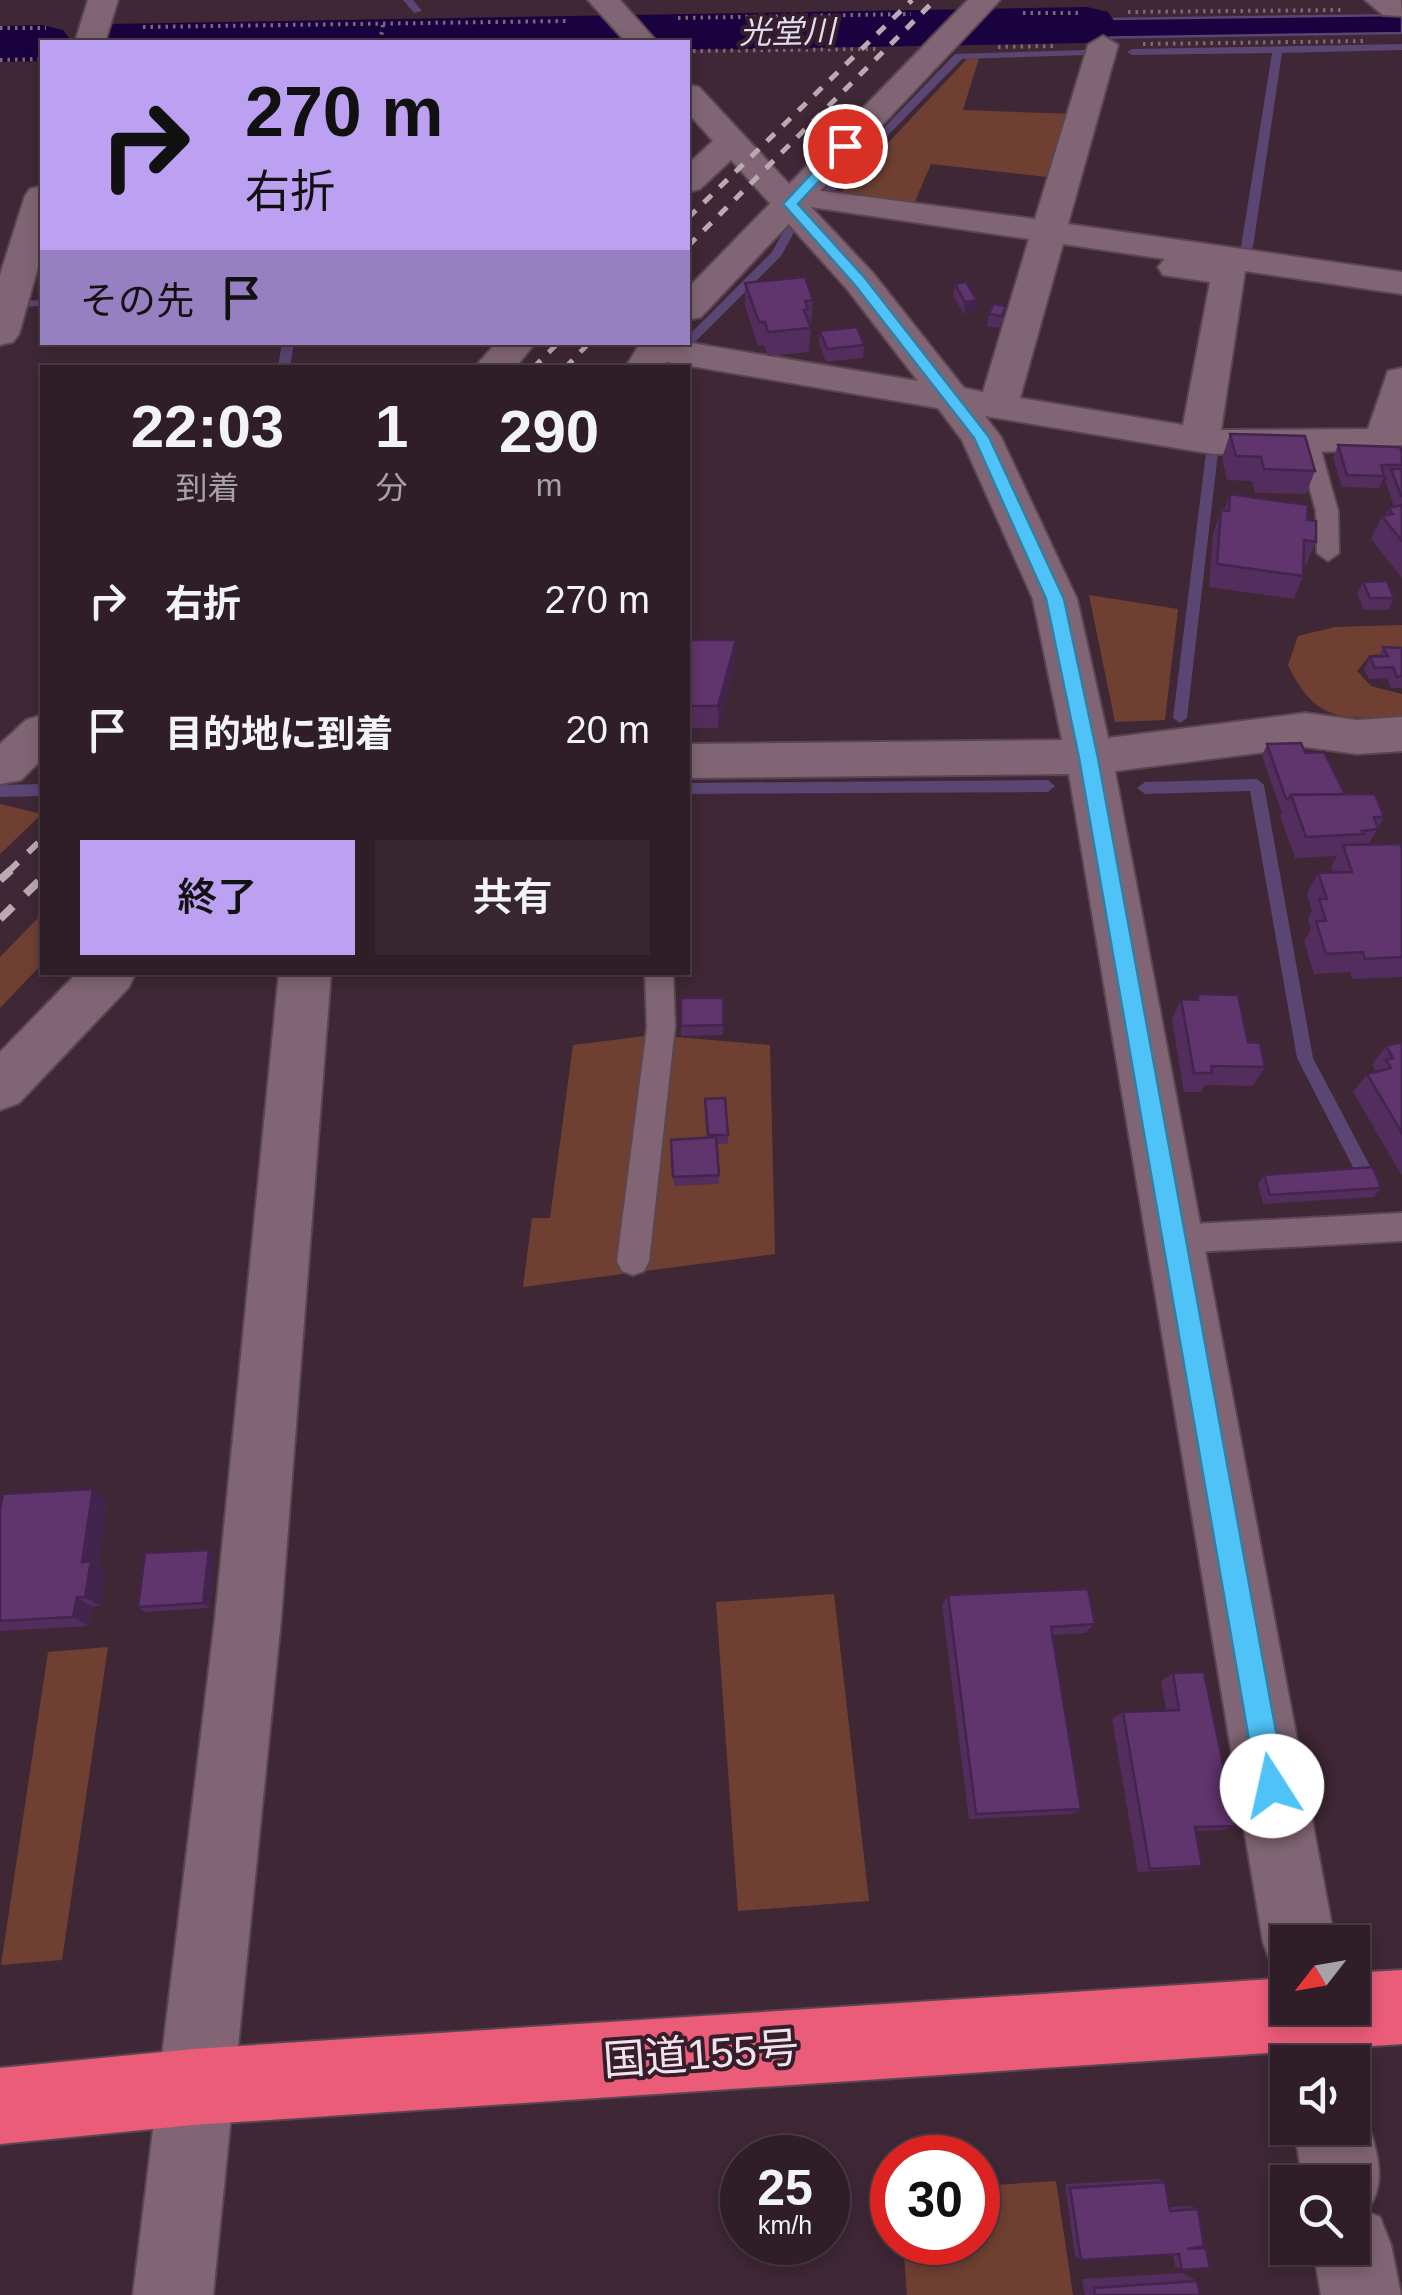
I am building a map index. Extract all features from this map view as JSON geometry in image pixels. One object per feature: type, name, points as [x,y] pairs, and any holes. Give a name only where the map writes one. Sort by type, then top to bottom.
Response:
[{"type":"highway","name":"国道155号","points":[[0,2106],[194,2087],[1315,2028],[1402,2007]]},
{"type":"street","points":[[690,307],[795,203],[975,10]]},
{"type":"street","points":[[1101,29],[1046,240],[976,402],[981,437],[1055,599],[1088,758],[1296,1925]]},
{"type":"street","points":[[690,96],[795,203],[860,281],[976,402]]},
{"type":"street","points":[[690,180],[731,142]]},
{"type":"street","points":[[795,203],[1046,240],[1402,283]]},
{"type":"street","points":[[0,334],[18,297],[40,204]]},
{"type":"street","points":[[1046,240],[1229,274],[1200,440]]},
{"type":"street","points":[[496,365],[515,345]]},
{"type":"street","points":[[654,353],[1200,440],[1393,447],[1402,379]]},
{"type":"street","points":[[690,761],[1088,758],[1306,730],[1358,737],[1402,734]]},
{"type":"street","points":[[15,768],[40,735]]},
{"type":"street","points":[[0,1087],[108,975]]},
{"type":"street","points":[[173,2295],[248,1619],[306,975]]},
{"type":"street","points":[[1356,2265],[1361,2295]]},
{"type":"lane","points":[[1308,443],[1327,511],[1328,553]]},
{"type":"lane","points":[[633,1260],[661,1027],[660,975]]},
{"type":"lane","points":[[1174,1240],[1402,1227]]},
{"type":"path","points":[[1118,12],[1387,5]]},
{"type":"path","points":[[95,25],[382,26],[975,10],[1101,29],[1382,41]]},
{"type":"path","points":[[380,40],[382,26]]},
{"type":"path","points":[[690,51],[940,46],[1101,29]]},
{"type":"path","points":[[0,60],[40,59]]},
{"type":"shaded area","points":[[1402,15],[1402,33],[954,40],[971,21]]},
{"type":"shaded area","points":[[979,58],[963,110],[1074,114],[1056,178],[931,164],[913,206],[841,193],[967,59]]},
{"type":"shaded area","points":[[1089,595],[1178,609],[1165,720],[1115,722]]},
{"type":"shaded area","points":[[1402,625],[1402,653],[1370,655],[1357,671],[1371,686],[1402,694],[1402,718],[1333,714],[1310,698],[1288,665],[1298,636],[1335,627]]},
{"type":"shaded area","points":[[0,804],[40,814],[40,816],[0,854]]},
{"type":"shaded area","points":[[40,916],[40,966],[0,1008],[0,957]]},
{"type":"shaded area","points":[[653,1035],[770,1045],[775,1254],[523,1287],[532,1218],[550,1218],[573,1045]]},
{"type":"shaded area","points":[[834,1594],[869,1901],[738,1911],[716,1602]]},
{"type":"shaded area","points":[[108,1647],[62,1960],[1,1965],[48,1652]]},
{"type":"shaded area","points":[[1056,2181],[1073,2295],[907,2295],[905,2265],[1000,2265],[1000,2185]]},
{"type":"building","points":[[805,277],[813,300],[805,301],[808,309],[804,310],[811,328],[768,332],[765,322],[759,322],[745,283]]},
{"type":"building","points":[[966,282],[977,300],[965,302],[955,284]]},
{"type":"building","points":[[993,304],[1006,306],[1002,316],[989,314]]},
{"type":"building","points":[[857,327],[864,345],[827,349],[820,331]]},
{"type":"building","points":[[1230,434],[1305,436],[1315,471],[1264,469],[1261,457],[1236,456]]},
{"type":"building","points":[[1338,445],[1400,447],[1402,465],[1381,465],[1384,476],[1347,475]]},
{"type":"building","points":[[1391,469],[1402,469],[1402,496],[1401,496]]},
{"type":"building","points":[[1230,494],[1308,505],[1307,520],[1316,521],[1316,542],[1304,540],[1303,576],[1217,564],[1221,510],[1229,511]]},
{"type":"building","points":[[1402,505],[1402,541],[1382,516],[1393,514],[1388,508]]},
{"type":"building","points":[[1387,581],[1394,598],[1370,598],[1363,582]]},
{"type":"building","points":[[690,640],[736,640],[718,706],[690,706]]},
{"type":"building","points":[[1383,647],[1402,648],[1402,676],[1397,677],[1393,667],[1375,668],[1370,657],[1388,656]]},
{"type":"building","points":[[1301,743],[1305,753],[1324,752],[1345,794],[1291,795],[1286,799],[1267,744]]},
{"type":"building","points":[[1375,794],[1384,817],[1374,817],[1378,829],[1362,831],[1364,834],[1306,837],[1291,795]]},
{"type":"building","points":[[1400,844],[1402,957],[1365,959],[1363,952],[1326,954],[1316,921],[1326,921],[1319,899],[1327,899],[1318,873],[1352,872],[1343,845]]},
{"type":"building","points":[[1198,994],[1238,995],[1248,1042],[1260,1043],[1265,1067],[1211,1066],[1212,1073],[1194,1073],[1181,999],[1198,1000]]},
{"type":"building","points":[[681,998],[723,998],[723,1025],[681,1026]]},
{"type":"building","points":[[1402,1042],[1402,1133],[1367,1074],[1391,1068],[1386,1060],[1393,1058],[1386,1046]]},
{"type":"building","points":[[725,1098],[728,1135],[708,1135],[705,1099]]},
{"type":"building","points":[[716,1137],[719,1175],[673,1177],[671,1140]]},
{"type":"building","points":[[1373,1167],[1381,1188],[1270,1195],[1264,1175]]},
{"type":"building","points":[[93,1489],[82,1562],[91,1561],[85,1597],[77,1597],[73,1617],[0,1621],[3,1494]]},
{"type":"building","points":[[209,1550],[203,1603],[138,1607],[145,1553]]},
{"type":"building","points":[[1088,1589],[1095,1624],[1051,1627],[1081,1809],[976,1814],[948,1595]]},
{"type":"building","points":[[1204,1672],[1236,1826],[1195,1827],[1202,1866],[1150,1869],[1123,1712],[1179,1710],[1173,1673]]},
{"type":"building","points":[[1165,2182],[1170,2211],[1198,2209],[1204,2246],[1187,2249],[1206,2248],[1210,2268],[1182,2270],[1179,2254],[1081,2260],[1070,2188]]},
{"type":"building","points":[[1197,2281],[1200,2295],[1095,2295],[1094,2288]]},
{"type":"waterway","points":[[408,0],[417,11]]},
{"type":"waterway","name":"光堂川","points":[[226,40],[1087,25]]},
{"type":"waterway","points":[[429,38],[431,28]]},
{"type":"waterway","name":"光堂川","points":[[0,44],[40,43]]},
{"type":"waterway","points":[[1277,50],[1402,47]]},
{"type":"waterway","points":[[1132,52],[1277,50]]},
{"type":"waterway","points":[[1247,247],[1277,50]]},
{"type":"waterway","points":[[826,193],[959,56],[1084,53]]},
{"type":"waterway","points":[[690,340],[777,254],[791,227]]},
{"type":"waterway","points":[[19,304],[40,303]]},
{"type":"waterway","points":[[284,365],[288,345]]},
{"type":"waterway","points":[[1180,718],[1212,453]]},
{"type":"waterway","points":[[1145,788],[1257,785],[1305,1058],[1362,1168]]},
{"type":"waterway","points":[[690,789],[1048,786]]},
{"type":"waterway","points":[[0,791],[40,790]]},
{"type":"railway","points":[[690,216],[912,0]]},
{"type":"railway","points":[[690,244],[935,0]]},
{"type":"railway","points":[[536,365],[556,345]]},
{"type":"railway","points":[[568,365],[587,345]]},
{"type":"railway","points":[[8,872],[40,841]]},
{"type":"railway","points":[[0,880],[11,870]]},
{"type":"railway","points":[[0,919],[40,880]]},
{"type":"route","points":[[845,146],[790,204],[860,281],[981,437],[1055,599],[1088,758],[1272,1786]]}]
